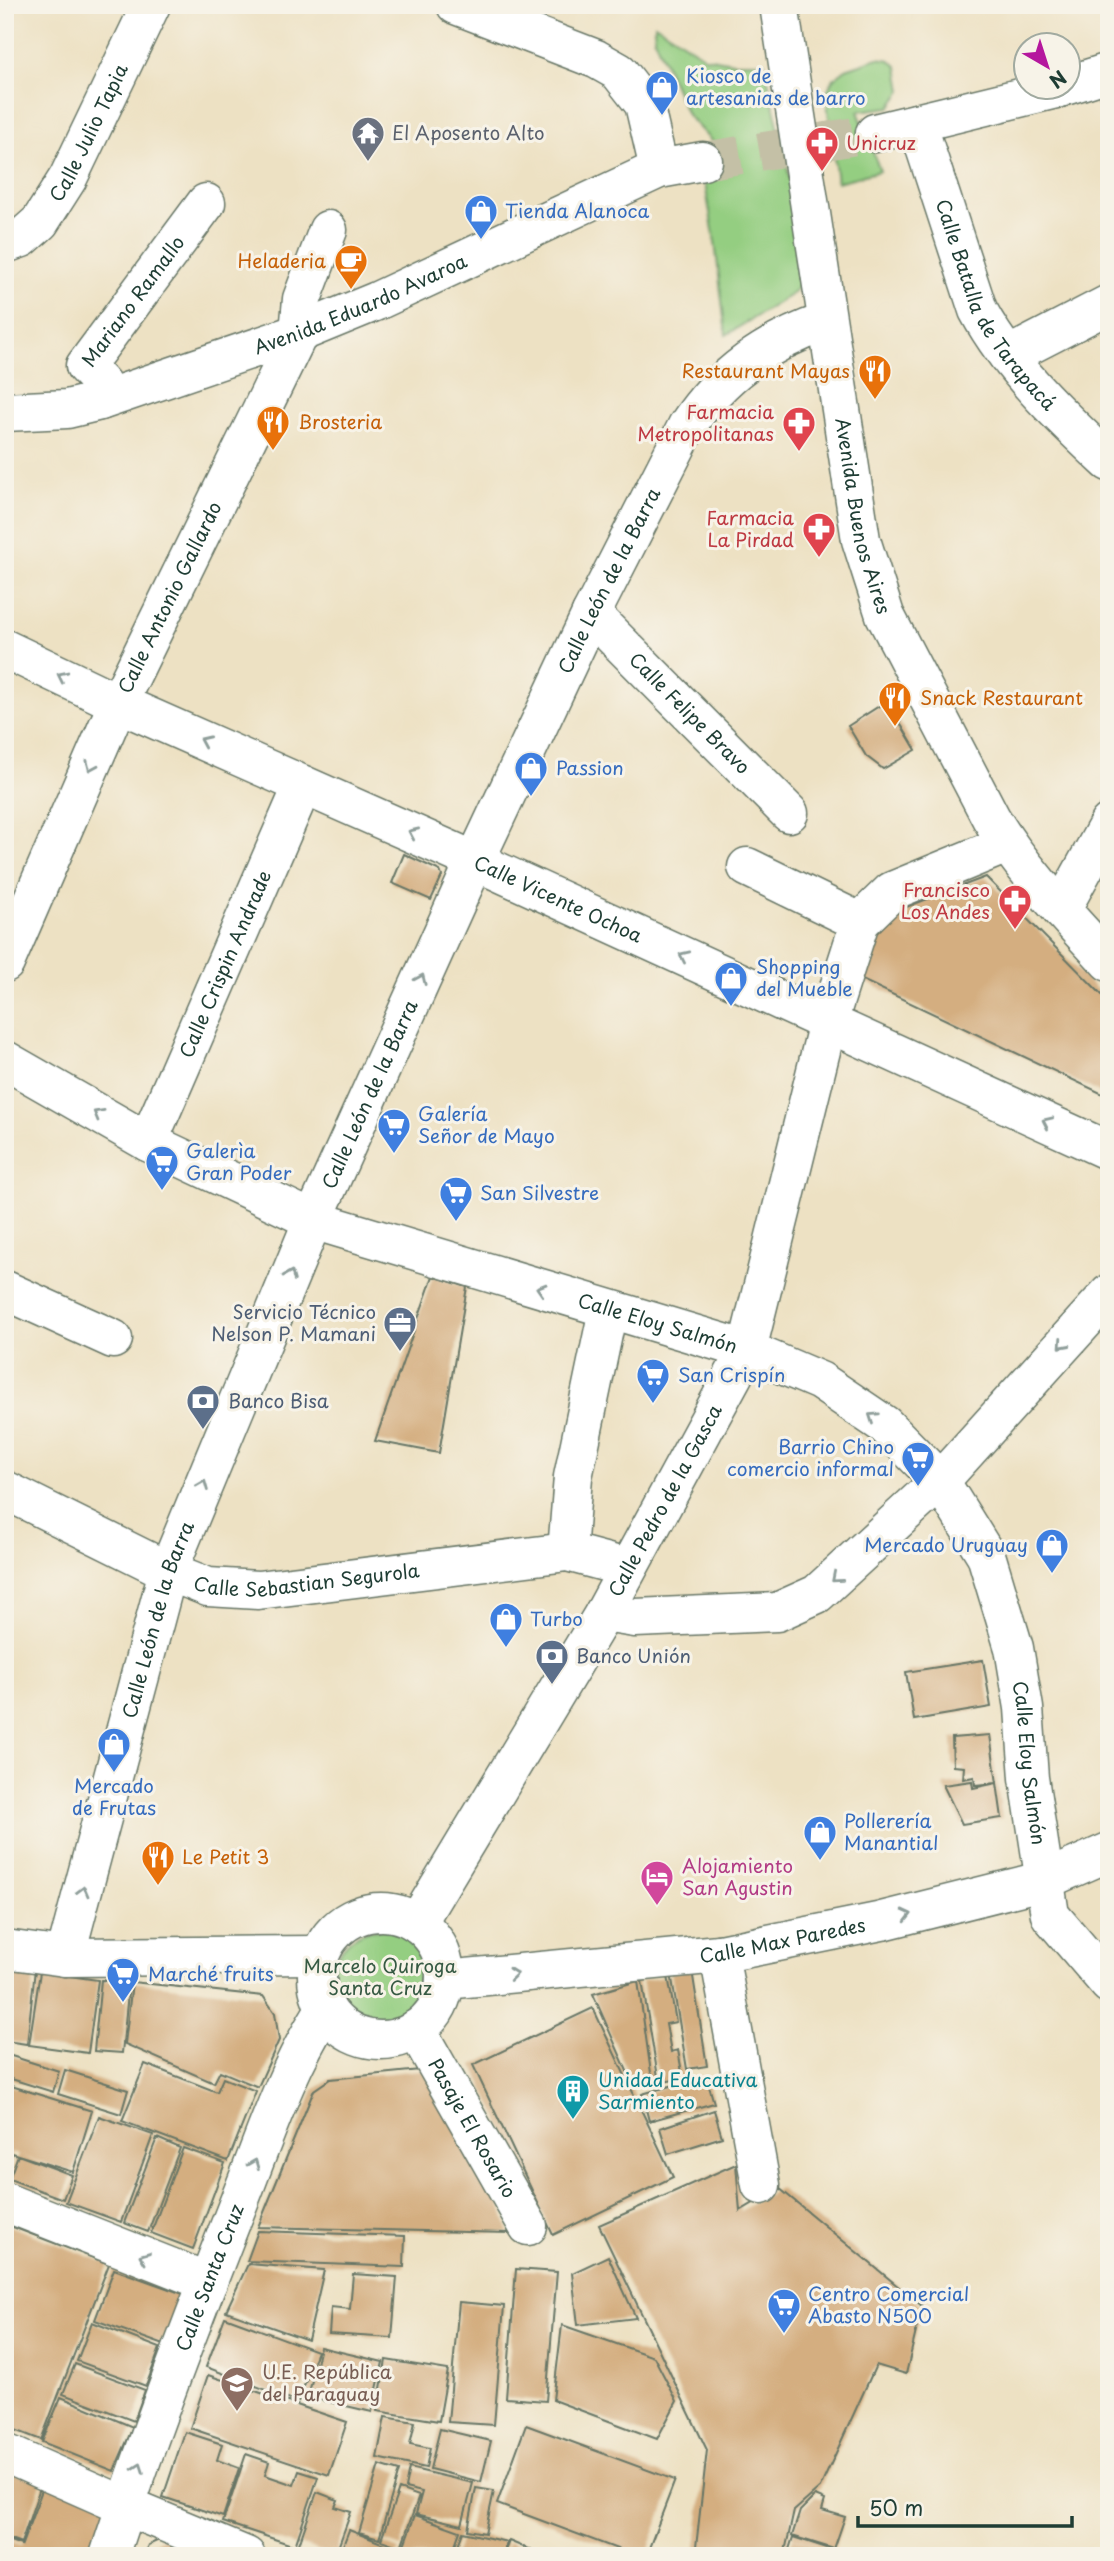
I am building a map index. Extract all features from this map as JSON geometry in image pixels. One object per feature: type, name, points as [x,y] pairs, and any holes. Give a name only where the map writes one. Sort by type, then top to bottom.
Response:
[{"type":"street","name":"Calle Julio Tapia","points":[[5,244],[22,238],[40,222],[68,178],[151,5]]},
{"type":"street","points":[[456,5],[596,59],[619,72],[643,103],[659,169]]},
{"type":"street","name":"Avenida Buenos Aires","points":[[779,5],[861,540],[885,615],[1007,844],[1061,910],[1109,962]]},
{"type":"street","points":[[1082,81],[1109,72]]},
{"type":"street","points":[[876,133],[1012,100]]},
{"type":"street","name":"Calle Batalla de Tarapacá","points":[[917,123],[978,310],[991,335],[1073,428],[1109,461]]},
{"type":"street","name":"Avenida Eduardo Avaroa","points":[[5,412],[67,409],[100,401],[299,333],[377,301],[659,169],[704,161]]},
{"type":"street","name":"Mariano Ramallo","points":[[100,401],[101,383],[85,366],[206,203]]},
{"type":"street","name":"Calle Antonio Gallardo","points":[[5,963],[118,703],[299,333],[302,299],[328,230]]},
{"type":"street","points":[[1008,356],[1109,304]]},
{"type":"street","name":"Calle León de la Barra","points":[[65,1957],[168,1571],[313,1220],[475,861],[591,614],[687,426],[701,404],[722,381],[746,361],[797,332],[826,322]]},
{"type":"street","name":"Calle Felipe Bravo","points":[[591,614],[789,813]]},
{"type":"street","name":"Calle Vicente Ochoa","points":[[5,649],[118,703],[475,861],[1109,1151]]},
{"type":"street","name":"Calle Crispin Andrade","points":[[148,1142],[303,785]]},
{"type":"street","points":[[1061,910],[1109,823]]},
{"type":"street","name":"Calle Pedro de la Gasca","points":[[417,1923],[604,1613],[747,1350],[828,1023],[860,922],[892,891],[1007,844]]},
{"type":"street","points":[[747,867],[860,922]]},
{"type":"street","name":"Calle Eloy Salmón","points":[[5,1060],[148,1142],[313,1220],[747,1350],[820,1381],[885,1425],[940,1481],[986,1555],[1014,1648],[1024,1708],[1029,1778],[1050,1915],[1109,1984]]},
{"type":"street","points":[[5,1290],[113,1339]]},
{"type":"street","points":[[604,1613],[635,1618],[777,1612],[817,1594],[940,1481],[1109,1294]]},
{"type":"street","points":[[567,1552],[573,1477],[608,1310]]},
{"type":"street","name":"Calle Sebastian Segurola","points":[[5,1490],[168,1571],[208,1587],[258,1590],[567,1552],[627,1568]]},
{"type":"street","name":"Calle Max Paredes","points":[[445,1980],[719,1954],[882,1921],[1045,1880],[1109,1852]]},
{"type":"street","points":[[386,1912],[417,1923],[433,1938],[443,1958],[445,1980],[440,1999],[431,2016],[416,2029],[393,2039],[367,2039],[343,2028],[326,2008],[318,1992],[320,1955],[328,1940],[354,1918],[369,1913],[386,1912]]},
{"type":"street","points":[[5,1949],[65,1957],[320,1955]]},
{"type":"street","points":[[719,1954],[761,2185]]},
{"type":"street","name":"Calle Santa Cruz","points":[[109,2556],[208,2282],[285,2085],[310,2031],[326,2008]]},
{"type":"street","name":"Pasaje El Rosario","points":[[416,2029],[528,2226]]},
{"type":"street","points":[[5,2203],[208,2282]]},
{"type":"street","points":[[5,2453],[246,2556]]},
{"type":"green space","points":[[655,24],[705,57],[733,62],[764,62],[807,258],[801,285],[789,296],[726,335],[715,242],[703,172],[720,166],[718,148],[687,115],[654,38]]},
{"type":"green space","points":[[878,58],[890,60],[898,67],[902,91],[890,107],[858,111],[880,171],[837,182],[826,94],[833,79],[846,69]]},
{"type":"green space","name":"Marcelo Quiroga Santa Cruz","points":[[381,1929],[399,1933],[415,1943],[425,1959],[429,1977],[425,1995],[415,2011],[399,2021],[381,2025],[363,2021],[347,2011],[337,1995],[333,1977],[337,1959],[347,1943],[363,1933]]},
{"type":"building","points":[[887,701],[916,750],[883,769],[866,756],[848,726]]},
{"type":"building","points":[[404,854],[440,871],[442,876],[431,900],[392,883]]},
{"type":"building","points":[[986,877],[1109,1002],[1109,1097],[862,980],[869,942],[885,915]]},
{"type":"building","points":[[433,1276],[467,1287],[439,1453],[375,1441]]},
{"type":"building","points":[[983,1660],[991,1707],[914,1720],[906,1672]]},
{"type":"building","points":[[990,1735],[997,1783],[975,1785],[974,1777],[963,1779],[964,1767],[953,1766],[952,1738]]},
{"type":"building","points":[[972,1781],[973,1788],[997,1783],[1002,1818],[962,1824],[943,1785]]},
{"type":"building","points":[[5,1966],[35,1969],[27,2044],[5,2041]]},
{"type":"building","points":[[692,1970],[707,2066],[687,2069],[671,1973]]},
{"type":"building","points":[[40,1972],[98,1980],[88,2053],[29,2045]]},
{"type":"building","points":[[668,1976],[676,2022],[666,2024],[671,2052],[678,2050],[683,2078],[659,2083],[642,1981]]},
{"type":"building","points":[[101,1980],[129,1983],[122,2053],[94,2051]]},
{"type":"building","points":[[638,1981],[652,2080],[634,2087],[593,1994]]},
{"type":"building","points":[[132,1982],[263,1996],[275,2013],[279,2040],[258,2087],[220,2071],[214,2083],[125,2044]]},
{"type":"building","name":"Unidad Educativa Sarmiento","points":[[593,2008],[673,2177],[553,2235],[473,2065]]},
{"type":"building","points":[[5,2054],[59,2071],[53,2092],[5,2077]]},
{"type":"building","points":[[145,2064],[217,2092],[223,2078],[256,2091],[228,2161],[122,2121]]},
{"type":"building","points":[[430,2069],[497,2192],[509,2233],[258,2227],[314,2090],[330,2079]]},
{"type":"building","points":[[65,2070],[128,2090],[121,2114],[58,2094]]},
{"type":"building","points":[[706,2076],[714,2103],[649,2121],[642,2094]]},
{"type":"building","points":[[5,2084],[92,2111],[73,2172],[5,2151]]},
{"type":"building","points":[[714,2110],[722,2137],[668,2154],[660,2128]]},
{"type":"building","points":[[99,2116],[153,2135],[121,2222],[66,2202]]},
{"type":"building","points":[[157,2138],[180,2148],[148,2232],[124,2223]]},
{"type":"building","points":[[183,2148],[225,2163],[193,2249],[151,2233]]},
{"type":"building","points":[[5,2152],[12,2154],[6,2176],[5,2176]]},
{"type":"building","points":[[18,2155],[72,2175],[63,2199],[9,2179]]},
{"type":"building","name":"Centro Comercial Abasto N500","points":[[736,2164],[740,2211],[779,2188],[922,2306],[906,2374],[876,2365],[820,2488],[794,2511],[784,2556],[695,2556],[707,2450],[599,2225]]},
{"type":"building","points":[[5,2224],[109,2264],[41,2440],[5,2426]]},
{"type":"building","points":[[258,2231],[405,2236],[404,2267],[247,2261]]},
{"type":"building","points":[[608,2256],[636,2318],[578,2325],[572,2273]]},
{"type":"building","points":[[248,2264],[324,2270],[308,2340],[226,2311]]},
{"type":"building","points":[[114,2269],[183,2294],[164,2345],[95,2320]]},
{"type":"building","points":[[516,2269],[557,2272],[546,2401],[506,2398]]},
{"type":"building","points":[[353,2274],[397,2277],[392,2338],[329,2334],[331,2307],[350,2309]]},
{"type":"building","points":[[459,2302],[504,2306],[494,2425],[448,2422]]},
{"type":"building","points":[[225,2317],[317,2351],[298,2402],[206,2367]]},
{"type":"building","points":[[92,2322],[160,2348],[146,2386],[77,2361]]},
{"type":"building","points":[[562,2325],[654,2357],[677,2401],[657,2439],[553,2400]]},
{"type":"building","points":[[320,2347],[383,2362],[372,2412],[308,2397]]},
{"type":"building","points":[[386,2360],[448,2370],[439,2421],[377,2411]]},
{"type":"building","points":[[75,2364],[145,2390],[134,2421],[63,2394]]},
{"type":"building","points":[[208,2375],[347,2422],[329,2475],[190,2428]]},
{"type":"building","points":[[61,2397],[133,2427],[114,2471],[42,2442]]},
{"type":"building","points":[[385,2417],[415,2422],[410,2444],[430,2448],[426,2468],[377,2458]]},
{"type":"building","points":[[526,2425],[675,2480],[646,2556],[636,2556],[497,2504]]},
{"type":"building","points":[[440,2429],[491,2441],[481,2482],[430,2469]]},
{"type":"building","points":[[185,2432],[222,2444],[217,2460],[239,2468],[223,2517],[163,2497]]},
{"type":"building","points":[[246,2454],[269,2462],[265,2475],[294,2485],[299,2471],[318,2477],[295,2546],[223,2522]]},
{"type":"building","points":[[379,2465],[399,2471],[379,2539],[359,2533]]},
{"type":"building","points":[[409,2468],[473,2483],[462,2525],[416,2514],[422,2492],[405,2488]]},
{"type":"building","points":[[5,2470],[42,2482],[21,2543],[5,2537]]},
{"type":"building","points":[[45,2482],[111,2506],[93,2556],[5,2556],[5,2539],[21,2547]]},
{"type":"building","points":[[476,2488],[494,2491],[485,2533],[468,2530]]},
{"type":"building","points":[[399,2489],[419,2496],[401,2547],[381,2540]]},
{"type":"building","points":[[317,2492],[338,2500],[335,2507],[351,2512],[335,2556],[299,2544]]},
{"type":"building","points":[[815,2496],[825,2500],[822,2510],[845,2517],[834,2549],[792,2536],[800,2511]]},
{"type":"building","points":[[415,2515],[460,2531],[451,2556],[400,2556]]},
{"type":"building","points":[[349,2530],[399,2550],[397,2556],[339,2556]]},
{"type":"building","points":[[463,2532],[507,2542],[501,2556],[454,2556]]},
{"type":"building","points":[[168,2536],[216,2556],[143,2556],[148,2545]]},
{"type":"building","points":[[793,2537],[833,2550],[831,2556],[787,2556]]},
{"type":"building","points":[[509,2541],[545,2556],[503,2556]]},
{"type":"tunnel","points":[[703,161],[875,133]]},
{"type":"place","name":"Kiosco de artesanias de barro","points":[[662,117]]},
{"type":"place","name":"El Aposento Alto","points":[[368,163]]},
{"type":"place","name":"Unicruz","points":[[822,173]]},
{"type":"place","name":"Tienda Alanoca","points":[[481,241]]},
{"type":"place","name":"Heladeria","points":[[351,291]]},
{"type":"place","name":"Restaurant Mayas","points":[[875,401]]},
{"type":"place","name":"Brosteria","points":[[273,452]]},
{"type":"place","name":"Farmacia Metropolitanas","points":[[799,453]]},
{"type":"place","name":"Farmacia La Pirdad","points":[[819,559]]},
{"type":"place","name":"Snack Restaurant","points":[[895,728]]},
{"type":"place","name":"Passion","points":[[531,798]]},
{"type":"place","name":"Francisco Los Andes","points":[[1015,931]]},
{"type":"place","name":"Shopping del Mueble","points":[[731,1008]]},
{"type":"place","name":"Galería Señor de Mayo","points":[[394,1155]]},
{"type":"place","name":"Galerìa Gran Poder","points":[[162,1192]]},
{"type":"place","name":"San Silvestre","points":[[456,1223]]},
{"type":"place","name":"Servicio Técnico Nelson P. Mamani","points":[[400,1353]]},
{"type":"place","name":"San Crispín","points":[[653,1405]]},
{"type":"place","name":"Banco Bisa","points":[[203,1431]]},
{"type":"place","name":"Barrio Chino comercio informal","points":[[918,1488]]},
{"type":"place","name":"Mercado Uruguay","points":[[1052,1575]]},
{"type":"place","name":"Turbo","points":[[506,1649]]},
{"type":"place","name":"Banco Unión","points":[[552,1686]]},
{"type":"place","name":"Mercado de Frutas","points":[[114,1774]]},
{"type":"place","name":"Pollerería Manantial","points":[[820,1862]]},
{"type":"place","name":"Le Petit 3","points":[[158,1887]]},
{"type":"place","name":"Alojamiento San Agustin","points":[[657,1907]]},
{"type":"place","name":"Marché fruits","points":[[123,2004]]},
{"type":"place","name":"Unidad Educativa Sarmiento","points":[[573,2121]]},
{"type":"place","name":"Centro Comercial Abasto N500","points":[[784,2335]]},
{"type":"place","name":"U.E. República del Paraguay","points":[[237,2413]]}]
